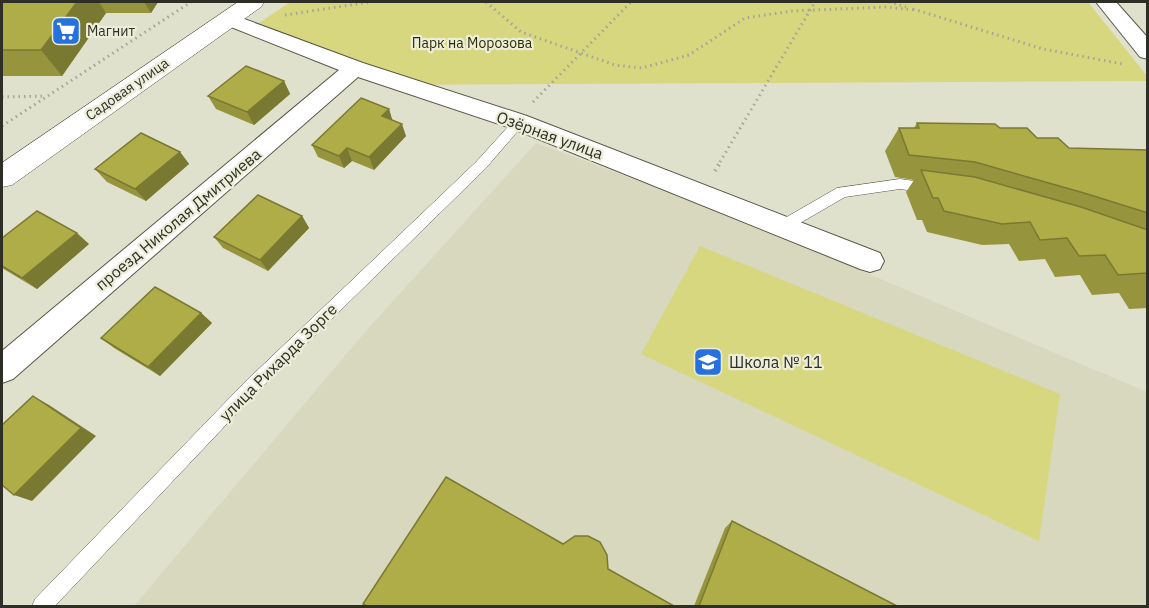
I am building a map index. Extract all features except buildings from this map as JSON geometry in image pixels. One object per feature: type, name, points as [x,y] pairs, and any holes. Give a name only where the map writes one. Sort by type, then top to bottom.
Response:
[{"type":"street","name":"Садовая улица","points":[[2,177],[253,2]]},
{"type":"street","points":[[1106,2],[1148,52]]},
{"type":"street","name":"Озёрная улица","points":[[228,19],[355,68],[516,121],[870,261]]},
{"type":"street","name":"проезд Николая Дмитриева","points":[[2,369],[355,68]]},
{"type":"lane","name":"улица Рихарда Зорге","points":[[42,606],[252,386],[481,165],[516,121]]},
{"type":"lane","points":[[783,225],[842,192],[900,184],[947,191]]},
{"type":"path","points":[[2,126],[191,2]]},
{"type":"path","points":[[278,16],[370,2]]},
{"type":"path","points":[[486,2],[496,13],[521,32],[615,65],[642,68],[689,55],[745,18],[774,12],[812,10],[886,7],[915,10]]},
{"type":"path","points":[[516,121],[631,2]]},
{"type":"path","points":[[702,193],[815,2]]},
{"type":"path","points":[[889,2],[971,28],[1089,60],[1124,64]]},
{"type":"path","points":[[2,97],[46,96]]},
{"type":"shaded area","name":"Школа № 11","points":[[536,143],[720,211],[1147,392],[1147,606],[134,606],[365,332]]},
{"type":"green space","name":"Парк на Морозова","points":[[290,2],[1088,2],[1147,76],[1147,81],[384,85],[259,23]]},
{"type":"green space","points":[[700,246],[1060,394],[1039,541],[641,354]]},
{"type":"place","name":"Магнит","points":[[66,31]]},
{"type":"place","name":"Школа № 11","points":[[708,362]]}]
